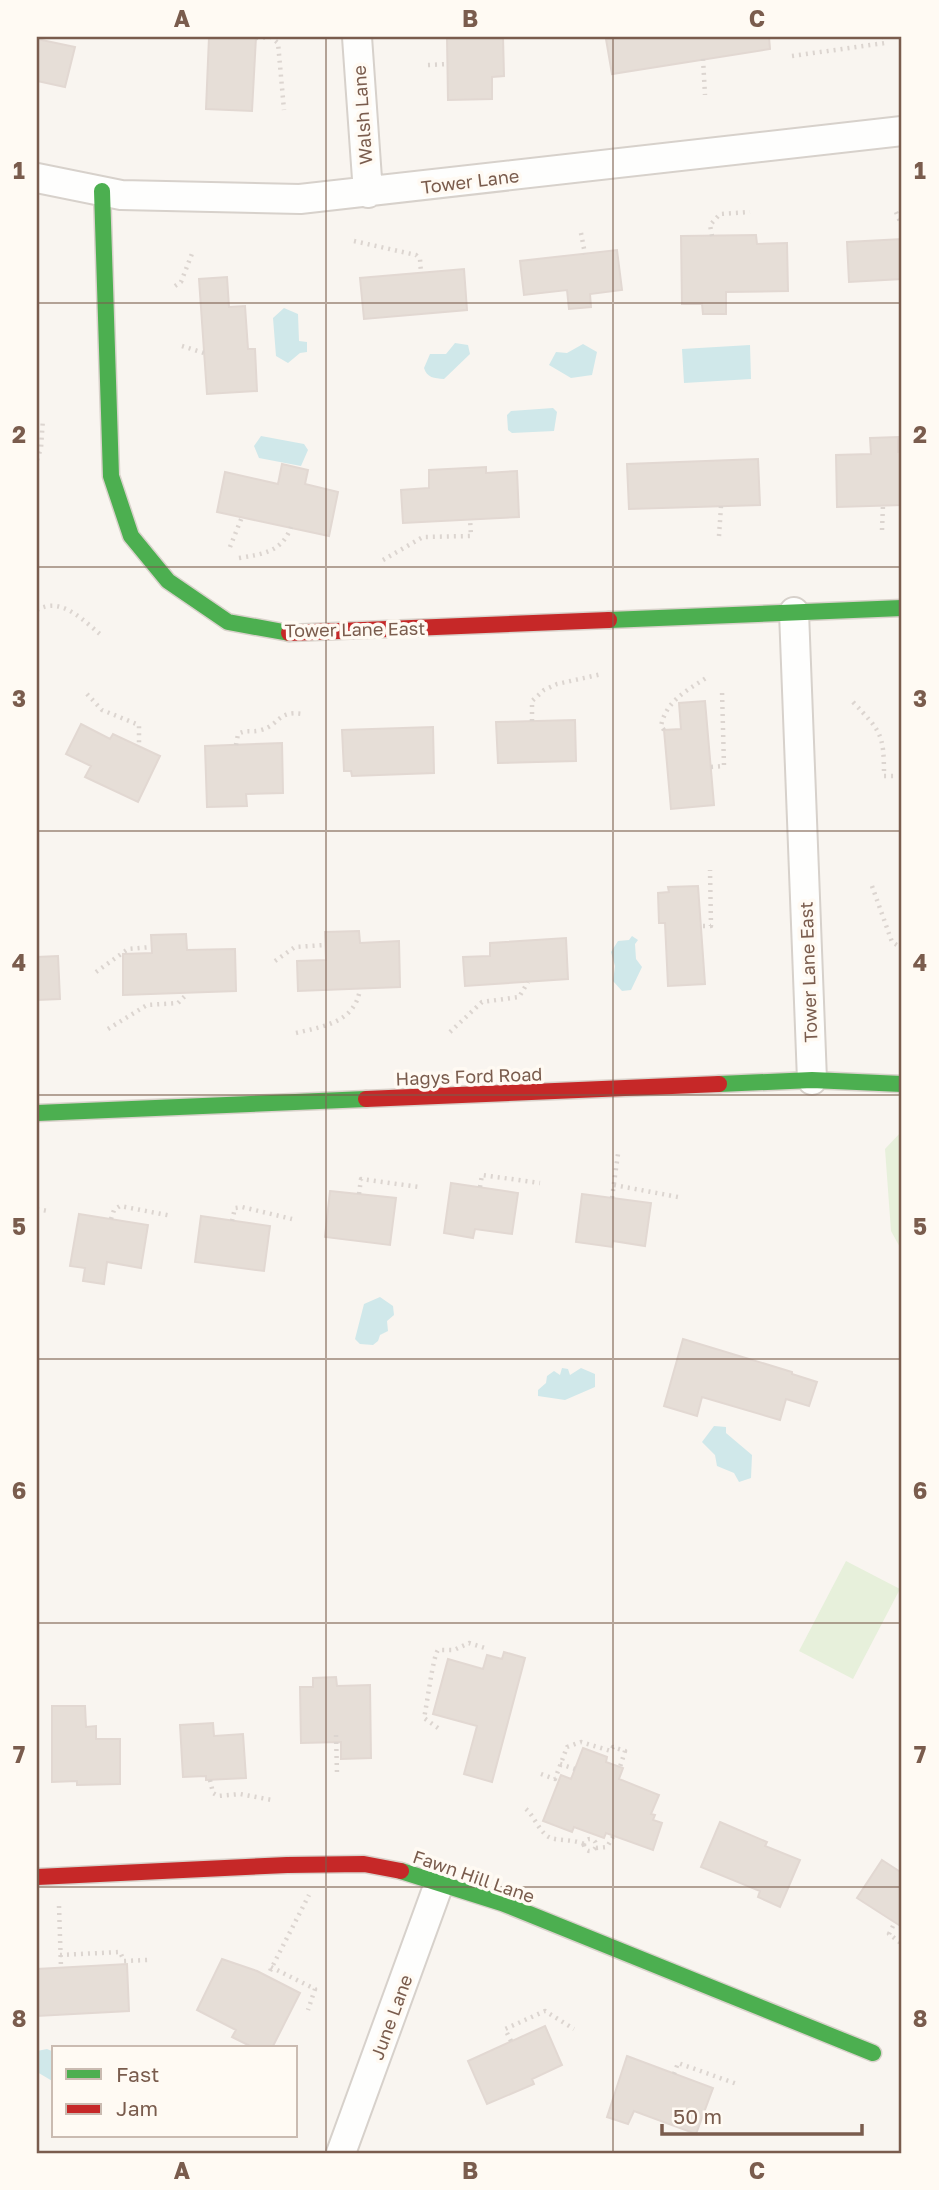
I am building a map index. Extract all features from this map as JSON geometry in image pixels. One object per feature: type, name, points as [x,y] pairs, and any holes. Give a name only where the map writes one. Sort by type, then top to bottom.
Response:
[{"type":"street","name":"Walsh Lane","points":[[357,37],[368,193]]},
{"type":"street","name":"Tower Lane","points":[[37,178],[121,195],[300,199],[902,131]]},
{"type":"street","name":"Tower Lane East","points":[[102,191],[111,476],[116,500],[129,534],[161,575],[182,594],[229,622],[290,633],[902,608]]},
{"type":"street","name":"Tower Lane East","points":[[794,612],[812,1080]]},
{"type":"street","name":"Hagys Ford Road","points":[[37,1113],[812,1080],[902,1084]]},
{"type":"street","name":"Fawn Hill Lane","points":[[37,1877],[320,1864],[391,1868],[440,1881],[502,1903],[873,2053]]},
{"type":"street","name":"June Lane","points":[[341,2153],[440,1881]]},
{"type":"path","points":[[256,38],[271,37],[278,43],[284,110]]},
{"type":"path","points":[[792,56],[885,43],[884,37]]},
{"type":"path","points":[[703,59],[705,95]]},
{"type":"path","points":[[428,65],[448,64]]},
{"type":"path","points":[[712,236],[710,225],[720,214],[750,212]]},
{"type":"path","points":[[896,212],[902,226]]},
{"type":"path","points":[[581,233],[585,254]]},
{"type":"path","points":[[355,241],[416,255],[420,259],[421,273]]},
{"type":"path","points":[[175,286],[181,282],[193,251]]},
{"type":"path","points":[[182,346],[204,353]]},
{"type":"path","points":[[37,460],[41,448],[43,419]]},
{"type":"path","points":[[882,530],[883,505]]},
{"type":"path","points":[[719,536],[721,506]]},
{"type":"path","points":[[230,547],[242,517]]},
{"type":"path","points":[[383,560],[423,537],[471,536],[470,519]]},
{"type":"path","points":[[239,558],[267,554],[279,547],[291,527]]},
{"type":"path","points":[[37,610],[55,605],[67,608],[101,635]]},
{"type":"path","points":[[533,721],[532,701],[544,690],[602,674]]},
{"type":"path","points":[[664,730],[661,726],[664,711],[680,695],[706,678]]},
{"type":"path","points":[[711,767],[724,766],[722,691]]},
{"type":"path","points":[[87,694],[102,710],[139,726],[139,746]]},
{"type":"path","points":[[853,702],[879,730],[884,744],[884,776],[896,776]]},
{"type":"path","points":[[236,745],[238,734],[243,731],[263,730],[284,713],[303,714]]},
{"type":"path","points":[[703,926],[711,926],[710,870]]},
{"type":"path","points":[[872,886],[892,942],[902,948]]},
{"type":"path","points":[[275,961],[295,947],[325,945]]},
{"type":"path","points":[[96,972],[128,948],[151,947]]},
{"type":"path","points":[[450,1032],[482,1002],[519,997],[528,982]]},
{"type":"path","points":[[296,1033],[347,1017],[354,1009],[360,989]]},
{"type":"path","points":[[108,1028],[147,1005],[178,1003],[188,993]]},
{"type":"path","points":[[612,1198],[618,1153]]},
{"type":"path","points":[[480,1187],[482,1175],[540,1183]]},
{"type":"path","points":[[359,1194],[361,1179],[419,1187]]},
{"type":"path","points":[[614,1185],[678,1197]]},
{"type":"path","points":[[111,1219],[114,1210],[120,1206],[172,1216]]},
{"type":"path","points":[[232,1221],[235,1208],[242,1207],[292,1219]]},
{"type":"path","points":[[37,1209],[48,1211]]},
{"type":"path","points":[[438,1728],[424,1718],[434,1675],[433,1657],[438,1650],[454,1650],[469,1643],[488,1649]]},
{"type":"path","points":[[336,1735],[337,1773]]},
{"type":"path","points":[[541,1774],[555,1779],[567,1747],[581,1742],[611,1751],[613,1747],[625,1751],[620,1767]]},
{"type":"path","points":[[560,1764],[575,1769]]},
{"type":"path","points":[[210,1780],[213,1793],[218,1796],[240,1794],[272,1800]]},
{"type":"path","points":[[526,1809],[537,1819],[540,1830],[550,1838],[569,1838],[584,1843],[592,1839],[596,1848]]},
{"type":"path","points":[[584,1843],[588,1852],[607,1847],[614,1835]]},
{"type":"path","points":[[308,2010],[316,1989],[271,1969],[312,1888],[320,1864]]},
{"type":"path","points":[[58,1876],[61,1968]]},
{"type":"path","points":[[893,1926],[889,1934],[902,1944]]},
{"type":"path","points":[[60,1955],[120,1952],[124,1961],[148,1961]]},
{"type":"path","points":[[510,2041],[505,2029],[545,2011],[574,2029]]},
{"type":"path","points":[[674,2074],[678,2063],[737,2084]]},
{"type":"green space","points":[[902,1131],[902,1251],[891,1231],[885,1149]]},
{"type":"green space","points":[[846,1561],[900,1589],[853,1679],[799,1651]]},
{"type":"water","points":[[284,308],[298,314],[299,341],[307,342],[307,352],[300,353],[288,363],[276,356],[273,318]]},
{"type":"water","points":[[455,343],[468,345],[470,354],[444,379],[429,376],[424,368],[430,354],[446,354]]},
{"type":"water","points":[[583,344],[597,352],[592,375],[571,378],[549,365],[556,352],[567,353]]},
{"type":"water","points":[[750,345],[751,379],[684,383],[682,349]]},
{"type":"water","points":[[553,408],[557,412],[554,431],[512,433],[508,430],[507,415],[511,411]]},
{"type":"water","points":[[261,436],[304,444],[308,450],[301,466],[259,458],[254,446]]},
{"type":"water","points":[[632,936],[638,940],[635,944],[636,959],[642,967],[631,990],[622,991],[613,981],[615,966],[611,952],[618,941],[629,940]]},
{"type":"water","points":[[380,1297],[393,1306],[394,1315],[387,1321],[388,1331],[380,1335],[373,1345],[360,1344],[355,1339],[364,1304]]},
{"type":"water","points":[[562,1368],[568,1369],[570,1375],[581,1368],[595,1374],[595,1387],[565,1400],[538,1396],[538,1390],[546,1383],[547,1376],[554,1371],[560,1375]]},
{"type":"water","points":[[714,1426],[726,1427],[726,1433],[752,1455],[751,1478],[739,1482],[734,1473],[717,1466],[715,1455],[702,1442]]},
{"type":"water","points":[[37,2051],[52,2051],[52,2081],[37,2072]]},
{"type":"building","points":[[209,37],[256,37],[252,111],[206,109]]},
{"type":"building","points":[[447,37],[503,37],[504,76],[492,77],[492,99],[448,100]]},
{"type":"building","points":[[769,37],[770,49],[612,74],[606,39]]},
{"type":"building","points":[[37,39],[75,47],[65,87],[37,81]]},
{"type":"building","points":[[756,235],[757,244],[787,243],[788,291],[726,292],[726,314],[703,314],[702,304],[682,304],[681,236]]},
{"type":"building","points":[[902,239],[902,279],[849,282],[847,242]]},
{"type":"building","points":[[617,250],[622,290],[590,294],[591,307],[569,309],[567,290],[524,295],[520,261]]},
{"type":"building","points":[[464,269],[467,310],[364,319],[360,278]]},
{"type":"building","points":[[227,277],[229,307],[245,306],[248,349],[255,349],[257,391],[207,394],[199,279]]},
{"type":"building","points":[[898,437],[898,452],[902,452],[902,505],[837,507],[836,455],[871,454],[870,438]]},
{"type":"building","points":[[758,459],[760,505],[629,509],[627,464]]},
{"type":"building","points":[[282,464],[308,470],[305,484],[338,492],[329,536],[217,512],[225,472],[278,484]]},
{"type":"building","points":[[486,467],[486,473],[517,471],[519,517],[403,523],[401,490],[429,488],[429,470]]},
{"type":"building","points":[[705,701],[714,805],[671,809],[664,730],[681,729],[679,703]]},
{"type":"building","points":[[575,720],[576,761],[498,763],[496,722]]},
{"type":"building","points":[[81,724],[110,739],[113,734],[160,756],[138,802],[85,777],[91,766],[66,754]]},
{"type":"building","points":[[433,727],[434,773],[352,776],[351,771],[344,771],[342,730]]},
{"type":"building","points":[[282,743],[283,793],[246,794],[247,806],[207,807],[205,746]]},
{"type":"building","points":[[698,886],[705,984],[668,986],[665,923],[659,923],[658,893],[669,892],[668,887]]},
{"type":"building","points":[[359,931],[360,943],[399,941],[400,987],[298,991],[297,961],[326,960],[325,932]]},
{"type":"building","points":[[186,934],[187,950],[235,949],[236,991],[123,995],[123,954],[152,953],[151,935]]},
{"type":"building","points":[[566,938],[568,979],[465,986],[463,957],[490,956],[490,943]]},
{"type":"building","points":[[58,956],[60,999],[37,1000],[37,957]]},
{"type":"building","points":[[451,1183],[518,1193],[512,1234],[475,1229],[473,1238],[444,1233]]},
{"type":"building","points":[[330,1191],[396,1198],[390,1245],[325,1237]]},
{"type":"building","points":[[582,1194],[651,1203],[645,1246],[613,1241],[612,1247],[576,1242]]},
{"type":"building","points":[[79,1214],[148,1225],[141,1268],[107,1262],[104,1284],[83,1281],[85,1268],[70,1266]]},
{"type":"building","points":[[201,1216],[270,1226],[264,1271],[195,1262]]},
{"type":"building","points":[[683,1339],[817,1382],[809,1406],[786,1399],[780,1420],[702,1397],[697,1416],[664,1406]]},
{"type":"building","points":[[504,1652],[525,1658],[492,1782],[464,1774],[477,1726],[433,1714],[448,1659],[483,1669],[487,1655],[502,1659]]},
{"type":"building","points":[[336,1677],[337,1686],[370,1685],[371,1758],[341,1759],[341,1742],[301,1743],[300,1687],[313,1687],[313,1678]]},
{"type":"building","points":[[52,1706],[85,1706],[86,1727],[96,1726],[96,1739],[120,1739],[120,1784],[77,1785],[77,1781],[52,1782]]},
{"type":"building","points":[[213,1723],[214,1736],[243,1734],[246,1778],[206,1780],[206,1776],[183,1777],[180,1725]]},
{"type":"building","points":[[583,1748],[607,1757],[606,1762],[623,1768],[619,1779],[659,1795],[651,1814],[655,1815],[653,1820],[662,1823],[653,1850],[606,1833],[604,1838],[574,1827],[572,1832],[543,1821],[561,1775],[571,1779]]},
{"type":"building","points":[[720,1822],[767,1842],[765,1846],[800,1860],[780,1907],[758,1897],[760,1891],[701,1867]]},
{"type":"building","points":[[882,1860],[902,1873],[902,1927],[857,1898]]},
{"type":"building","points":[[222,1959],[257,1971],[300,1993],[273,2046],[250,2046],[232,2037],[236,2030],[197,2010]]},
{"type":"building","points":[[127,1964],[129,2011],[37,2016],[37,1969]]},
{"type":"building","points":[[545,2026],[562,2065],[532,2079],[534,2084],[487,2104],[468,2061]]},
{"type":"building","points":[[627,2056],[713,2088],[696,2134],[634,2111],[628,2124],[607,2117]]},
{"type":"traffic: fast","points":[[102,191],[111,476],[131,536],[168,581],[228,622],[289,633]]},
{"type":"traffic: fast","points":[[609,620],[902,608]]},
{"type":"traffic: fast","points":[[719,1084],[812,1080],[902,1084]]},
{"type":"traffic: fast","points":[[37,1113],[366,1099]]},
{"type":"traffic: fast","points":[[401,1871],[502,1903],[873,2053]]},
{"type":"traffic: jam","points":[[289,633],[609,620]]},
{"type":"traffic: jam","points":[[366,1099],[719,1084]]},
{"type":"traffic: jam","points":[[37,1877],[287,1865],[364,1864],[401,1871]]}]
